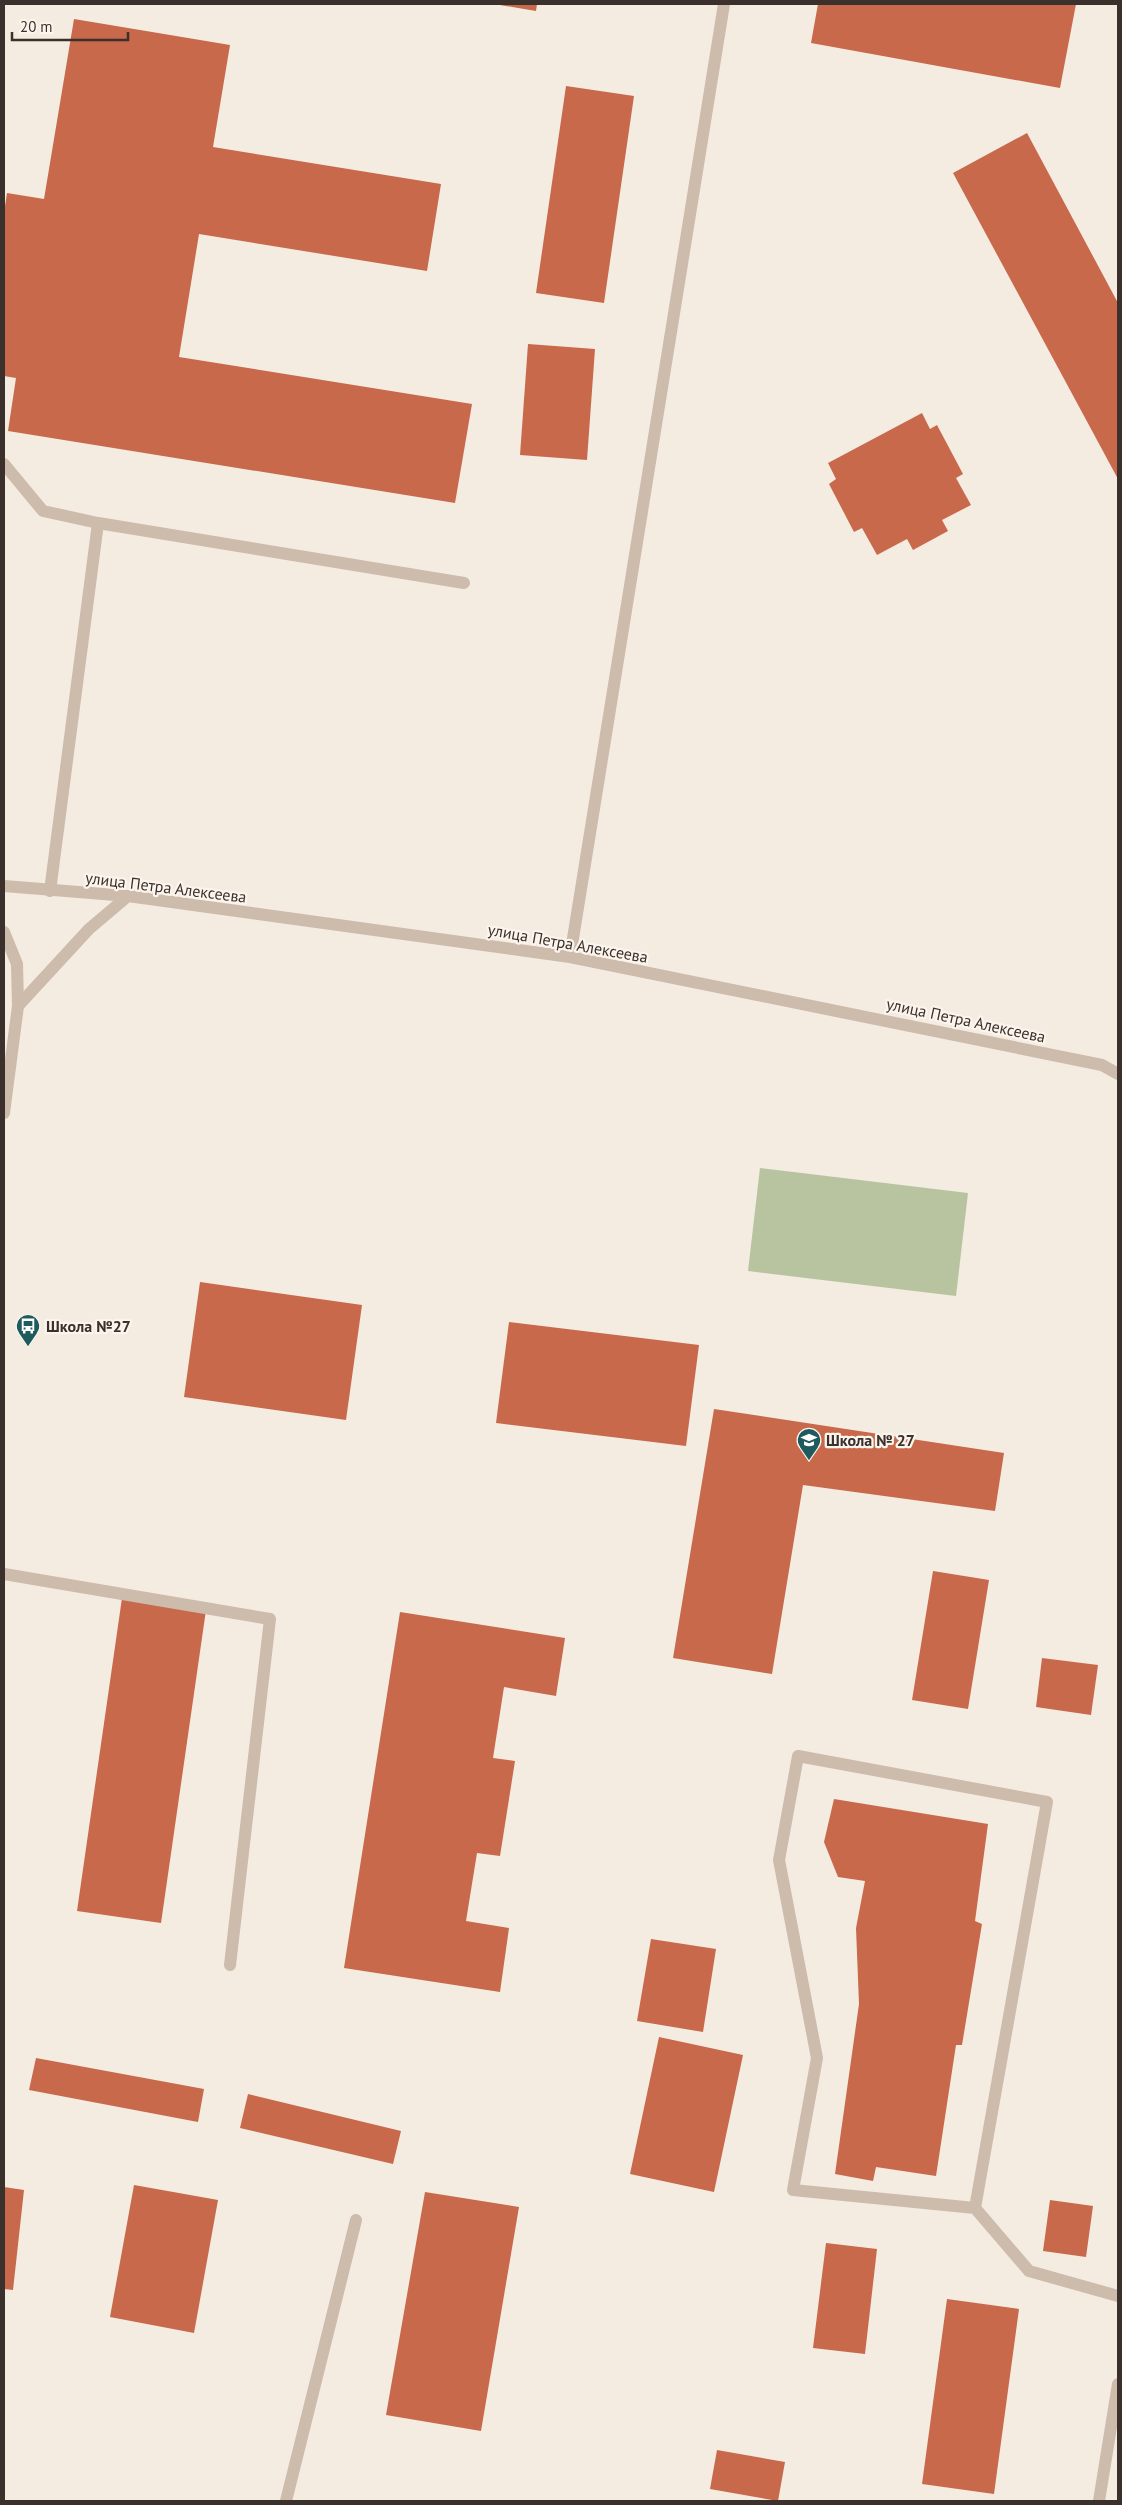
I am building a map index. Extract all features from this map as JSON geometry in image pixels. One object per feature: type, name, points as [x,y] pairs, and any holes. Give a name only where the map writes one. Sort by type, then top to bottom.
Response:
[{"type":"street","points":[[570,957],[724,4]]},
{"type":"street","points":[[4,464],[43,511],[98,523],[464,583]]},
{"type":"street","points":[[50,891],[98,523]]},
{"type":"street","name":"улица Петра Алексеева","points":[[4,886],[128,896],[570,957],[1102,1065],[1118,1074]]},
{"type":"street","points":[[18,1006],[89,929],[128,896]]},
{"type":"street","points":[[4,932],[17,964],[18,1006],[4,1113]]},
{"type":"street","points":[[4,1574],[270,1619],[230,1964]]},
{"type":"street","points":[[974,2208],[1047,1802],[798,1756],[780,1860],[817,2058],[793,2190],[974,2208],[1028,2271],[1118,2296]]},
{"type":"street","points":[[286,2501],[356,2220]]},
{"type":"street","points":[[1099,2501],[1118,2384]]},
{"type":"green space","points":[[760,1168],[968,1193],[956,1296],[748,1271]]},
{"type":"building","points":[[494,4],[537,4],[536,11]]},
{"type":"building","points":[[818,4],[1076,4],[1060,88],[811,43]]},
{"type":"building","points":[[74,19],[230,45],[213,147],[441,184],[427,271],[199,234],[179,357],[472,404],[455,503],[8,431],[16,378],[4,376],[4,213],[7,193],[44,199]]},
{"type":"building","points":[[566,86],[634,96],[604,303],[536,293]]},
{"type":"building","points":[[1027,133],[1118,303],[1118,479],[953,173]]},
{"type":"building","points":[[528,344],[595,349],[587,460],[520,455]]},
{"type":"building","points":[[922,413],[930,429],[937,425],[963,474],[956,478],[971,505],[942,520],[948,531],[913,550],[907,539],[877,555],[862,528],[854,532],[829,484],[836,479],[828,463]]},
{"type":"building","points":[[200,1282],[362,1305],[346,1420],[184,1397]]},
{"type":"building","points":[[509,1322],[699,1345],[686,1446],[496,1423]]},
{"type":"building","points":[[714,1409],[1004,1453],[995,1511],[803,1485],[772,1674],[673,1658]]},
{"type":"building","points":[[933,1571],[989,1580],[968,1709],[912,1700]]},
{"type":"building","points":[[122,1598],[206,1610],[161,1923],[77,1911]]},
{"type":"building","points":[[400,1612],[565,1638],[556,1696],[504,1687],[493,1758],[515,1761],[500,1856],[477,1853],[466,1921],[509,1928],[500,1992],[344,1968]]},
{"type":"building","points":[[1042,1658],[1098,1665],[1091,1715],[1036,1707]]},
{"type":"building","points":[[834,1799],[988,1824],[975,1921],[982,1924],[962,2045],[956,2045],[936,2176],[876,2167],[873,2181],[835,2174],[859,2004],[856,1928],[865,1881],[838,1877],[824,1842]]},
{"type":"building","points":[[651,1939],[716,1949],[703,2032],[637,2021]]},
{"type":"building","points":[[659,2037],[743,2055],[714,2192],[630,2174]]},
{"type":"building","points":[[36,2058],[204,2089],[198,2122],[29,2090]]},
{"type":"building","points":[[248,2094],[401,2131],[393,2164],[240,2128]]},
{"type":"building","points":[[134,2185],[218,2200],[194,2333],[110,2317]]},
{"type":"building","points":[[4,2187],[24,2190],[13,2290],[4,2289]]},
{"type":"building","points":[[425,2192],[519,2207],[481,2431],[386,2415]]},
{"type":"building","points":[[1050,2200],[1093,2206],[1086,2257],[1043,2251]]},
{"type":"building","points":[[826,2243],[877,2249],[865,2354],[813,2348]]},
{"type":"building","points":[[947,2299],[1019,2309],[994,2494],[922,2484]]},
{"type":"building","points":[[717,2450],[785,2462],[778,2501],[710,2489]]},
{"type":"place","name":"Школа №27","points":[[28,1347]]},
{"type":"place","name":"Школа № 27","points":[[809,1461]]}]
